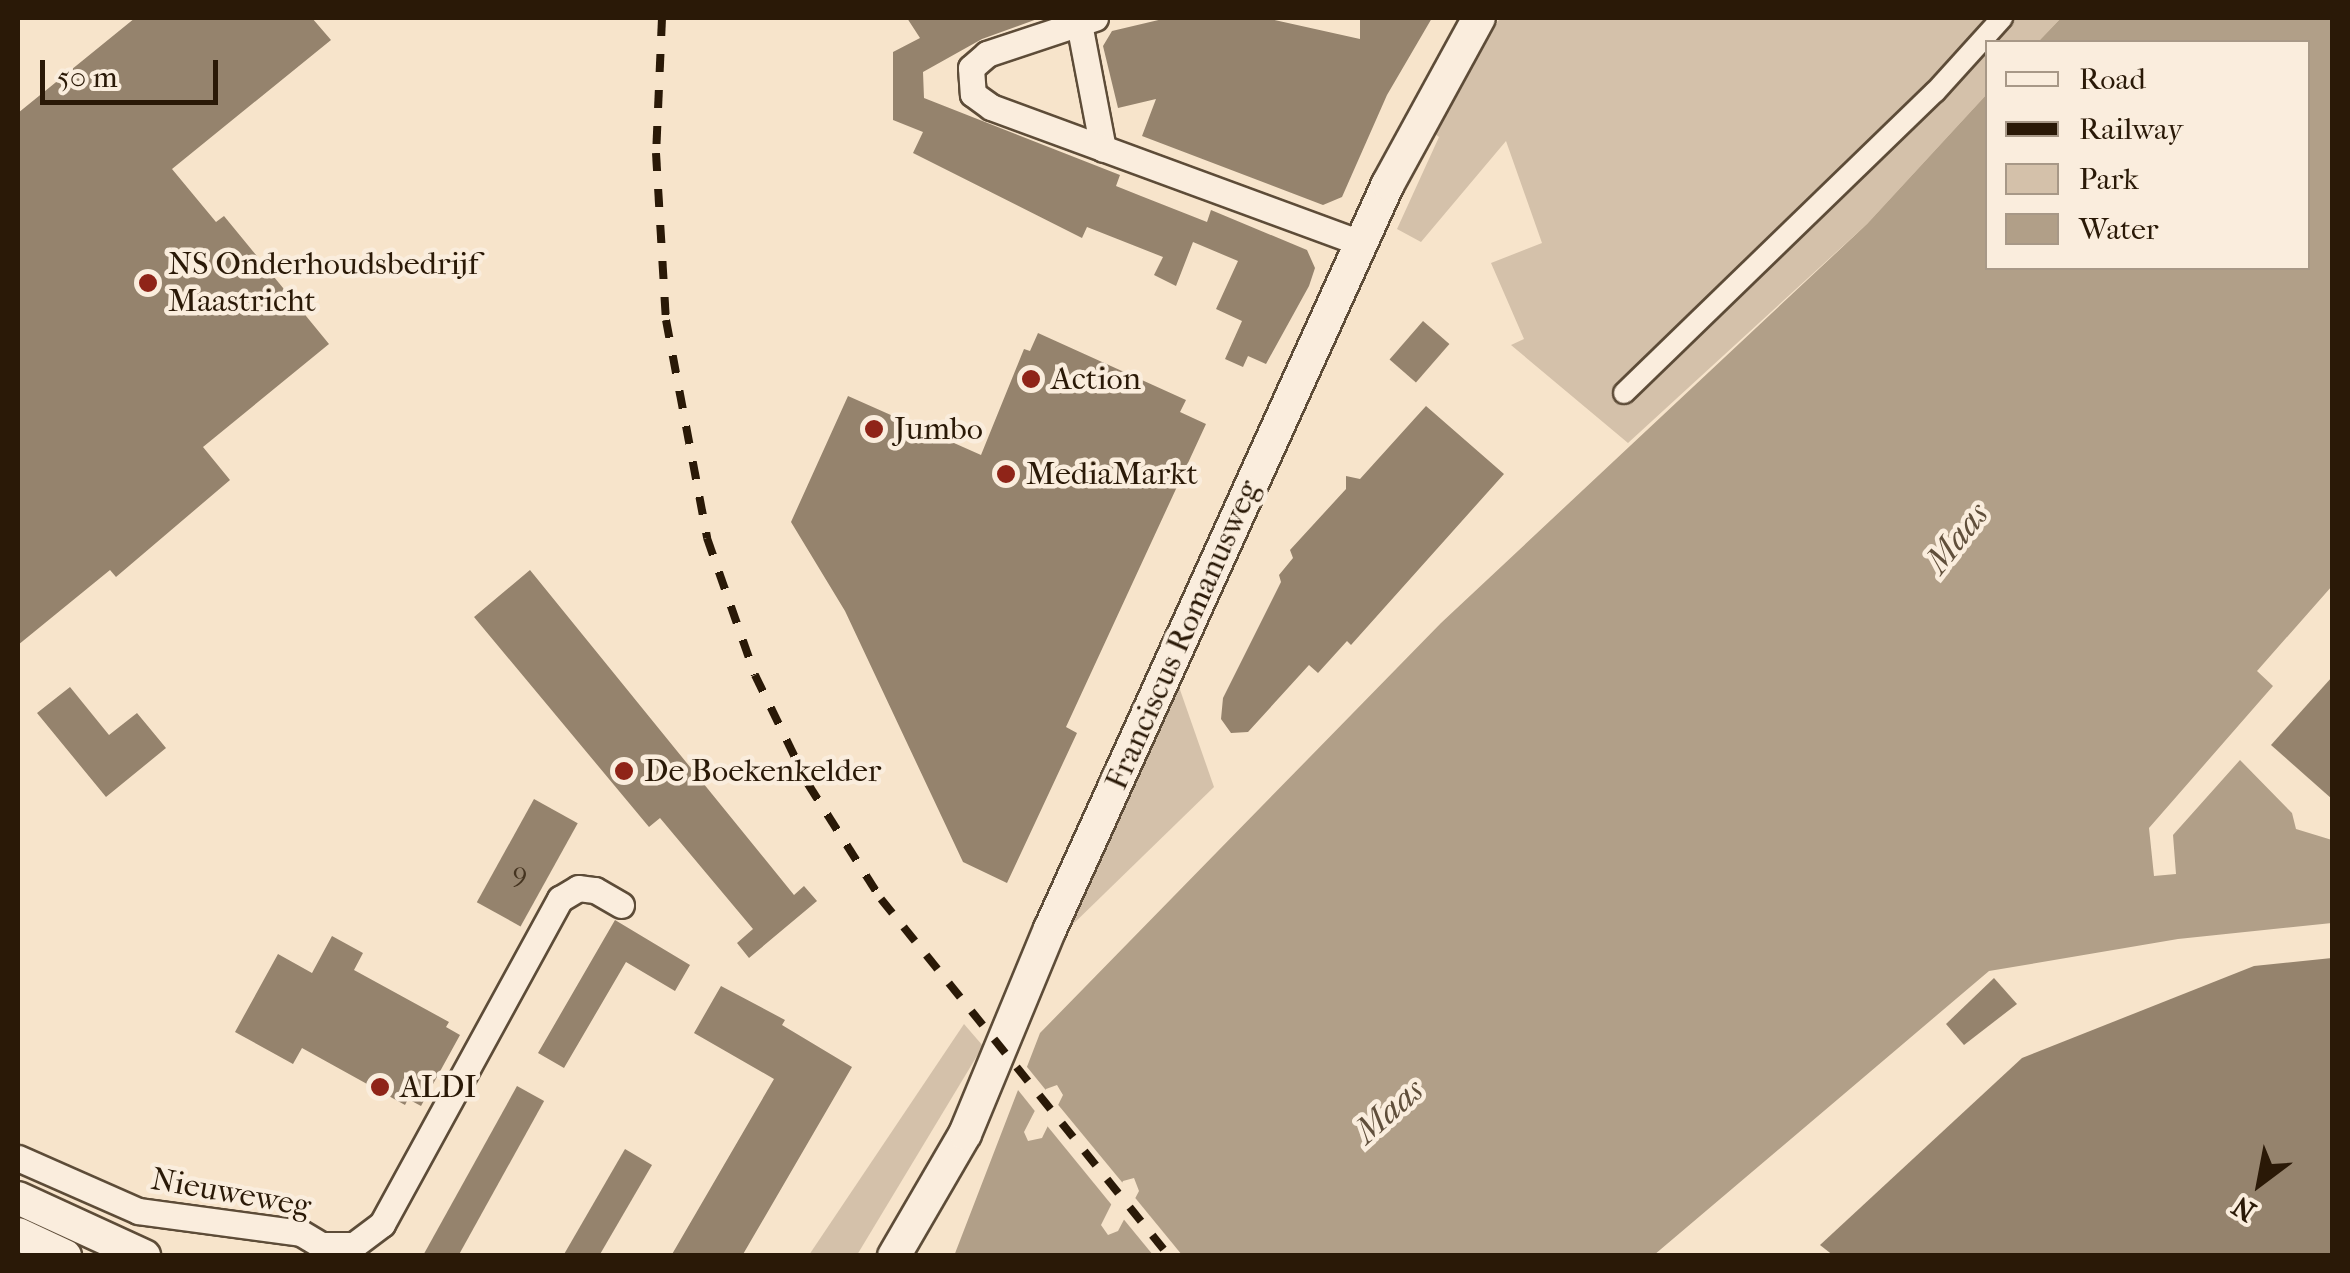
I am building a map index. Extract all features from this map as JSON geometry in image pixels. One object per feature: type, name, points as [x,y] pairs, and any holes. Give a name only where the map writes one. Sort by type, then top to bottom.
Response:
[{"type":"street","name":"Franciscus Romanusweg","points":[[894,1256],[964,1134],[1066,894],[1416,124],[1479,18]]},
{"type":"street","points":[[1624,393],[1936,92],[2002,18]]},
{"type":"street","points":[[1103,149],[1084,19],[987,54],[971,68],[970,85],[991,107],[1103,149],[1361,243]]},
{"type":"street","points":[[327,1252],[354,1245],[382,1224],[560,899],[578,888],[596,890],[620,905]]},
{"type":"street","name":"Nieuweweg","points":[[18,1158],[138,1211],[284,1230],[327,1252]]},
{"type":"street","points":[[18,1198],[144,1256]]},
{"type":"street","points":[[18,1234],[65,1256]]},
{"type":"green space","points":[[1500,18],[2061,18],[2040,40],[1985,40],[1985,96],[1867,224],[1628,443],[1511,345],[1524,339],[1491,263],[1542,243],[1506,141],[1421,242],[1397,229],[1439,137],[1430,130]]},
{"type":"green space","points":[[1178,684],[1214,787],[1068,929]]},
{"type":"green space","points":[[964,1024],[983,1046],[857,1255],[809,1255]]},
{"type":"water","name":"Maas","points":[[2061,18],[2332,18],[2332,586],[2257,671],[2273,686],[2149,828],[2154,876],[2176,874],[2173,835],[2240,760],[2292,813],[2296,829],[2332,840],[2332,923],[2178,939],[1989,971],[1654,1255],[954,1256],[1040,1033],[1441,623],[1867,224],[1985,96],[1985,270],[2310,270],[2310,40],[2040,40]],"holes":[[[1057,1085],[1063,1095],[1042,1138],[1028,1141],[1024,1132],[1046,1089]],[[1134,1178],[1139,1191],[1118,1231],[1108,1235],[1101,1225],[1123,1181]]]},
{"type":"pier","points":[[1023,1062],[1049,1094],[1038,1115],[1014,1085]]},
{"type":"pier","points":[[1055,1101],[1126,1187],[1115,1209],[1044,1122]]},
{"type":"pier","points":[[1132,1194],[1182,1255],[1153,1255],[1121,1216]]},
{"type":"building","name":"NS Onderhoudsbedrijf Maastricht","points":[[135,18],[312,18],[331,40],[172,169],[216,222],[224,216],[329,344],[203,447],[230,480],[116,577],[110,570],[18,645],[18,113]]},
{"type":"building","points":[[907,18],[1040,18],[982,39],[923,72],[924,98],[1120,175],[1116,186],[1141,196],[1207,222],[1211,210],[1307,250],[1315,268],[1309,286],[1266,364],[1248,356],[1243,367],[1225,359],[1242,321],[1216,309],[1238,261],[1193,242],[1176,286],[1154,275],[1163,257],[1087,227],[1082,238],[913,153],[923,132],[893,120],[893,52],[920,38]]},
{"type":"building","points":[[1167,18],[1266,18],[1360,39],[1360,18],[1432,18],[1387,95],[1342,197],[1323,205],[1142,136],[1156,99],[1118,108],[1103,46],[1112,31]]},
{"type":"building","points":[[1423,321],[1449,344],[1416,382],[1390,359]]},
{"type":"building","points":[[1038,333],[1186,400],[1180,412],[1206,424],[1066,727],[1077,733],[1007,883],[963,862],[845,611],[791,522],[848,396],[981,455],[1024,349],[1030,351]]},
{"type":"building","points":[[1426,406],[1504,474],[1351,645],[1347,641],[1318,673],[1309,665],[1248,732],[1231,733],[1221,719],[1223,698],[1281,582],[1279,575],[1293,558],[1290,550],[1346,489],[1346,476],[1360,479]]},
{"type":"building","points":[[530,570],[794,895],[804,886],[817,901],[749,958],[737,943],[753,929],[660,818],[649,827],[474,617]]},
{"type":"building","points":[[2332,677],[2332,799],[2271,745]]},
{"type":"building","points":[[70,687],[109,735],[137,713],[166,748],[106,797],[37,713]]},
{"type":"building","points":[[534,799],[578,823],[521,926],[477,902]]},
{"type":"building","points":[[615,920],[690,965],[675,991],[626,962],[564,1068],[538,1053]]},
{"type":"building","points":[[332,936],[363,953],[354,970],[449,1022],[446,1027],[460,1035],[421,1106],[408,1099],[405,1105],[302,1048],[293,1064],[235,1032],[278,954],[312,973]]},
{"type":"building","points":[[2332,958],[2332,1256],[1834,1256],[1820,1245],[2022,1058],[2254,966]]},
{"type":"building","points":[[1994,978],[2017,1004],[1964,1045],[1946,1024]]},
{"type":"building","points":[[721,986],[785,1020],[782,1025],[852,1067],[742,1256],[671,1256],[774,1079],[694,1033]]},
{"type":"building","points":[[517,1086],[544,1101],[458,1256],[423,1256]]},
{"type":"building","points":[[625,1149],[652,1165],[599,1256],[563,1256]]},
{"type":"railway","points":[[662,18],[656,153],[666,320],[707,538],[755,675],[808,784],[881,899],[1169,1256]]},
{"type":"place","name":"NS Onderhoudsbedrijf Maastricht","points":[[148,283]]},
{"type":"place","name":"Action","points":[[1031,379]]},
{"type":"place","name":"Jumbo","points":[[874,429]]},
{"type":"place","name":"MediaMarkt","points":[[1006,474]]},
{"type":"place","name":"De Boekenkelder","points":[[624,771]]},
{"type":"place","name":"ALDI","points":[[380,1087]]}]
